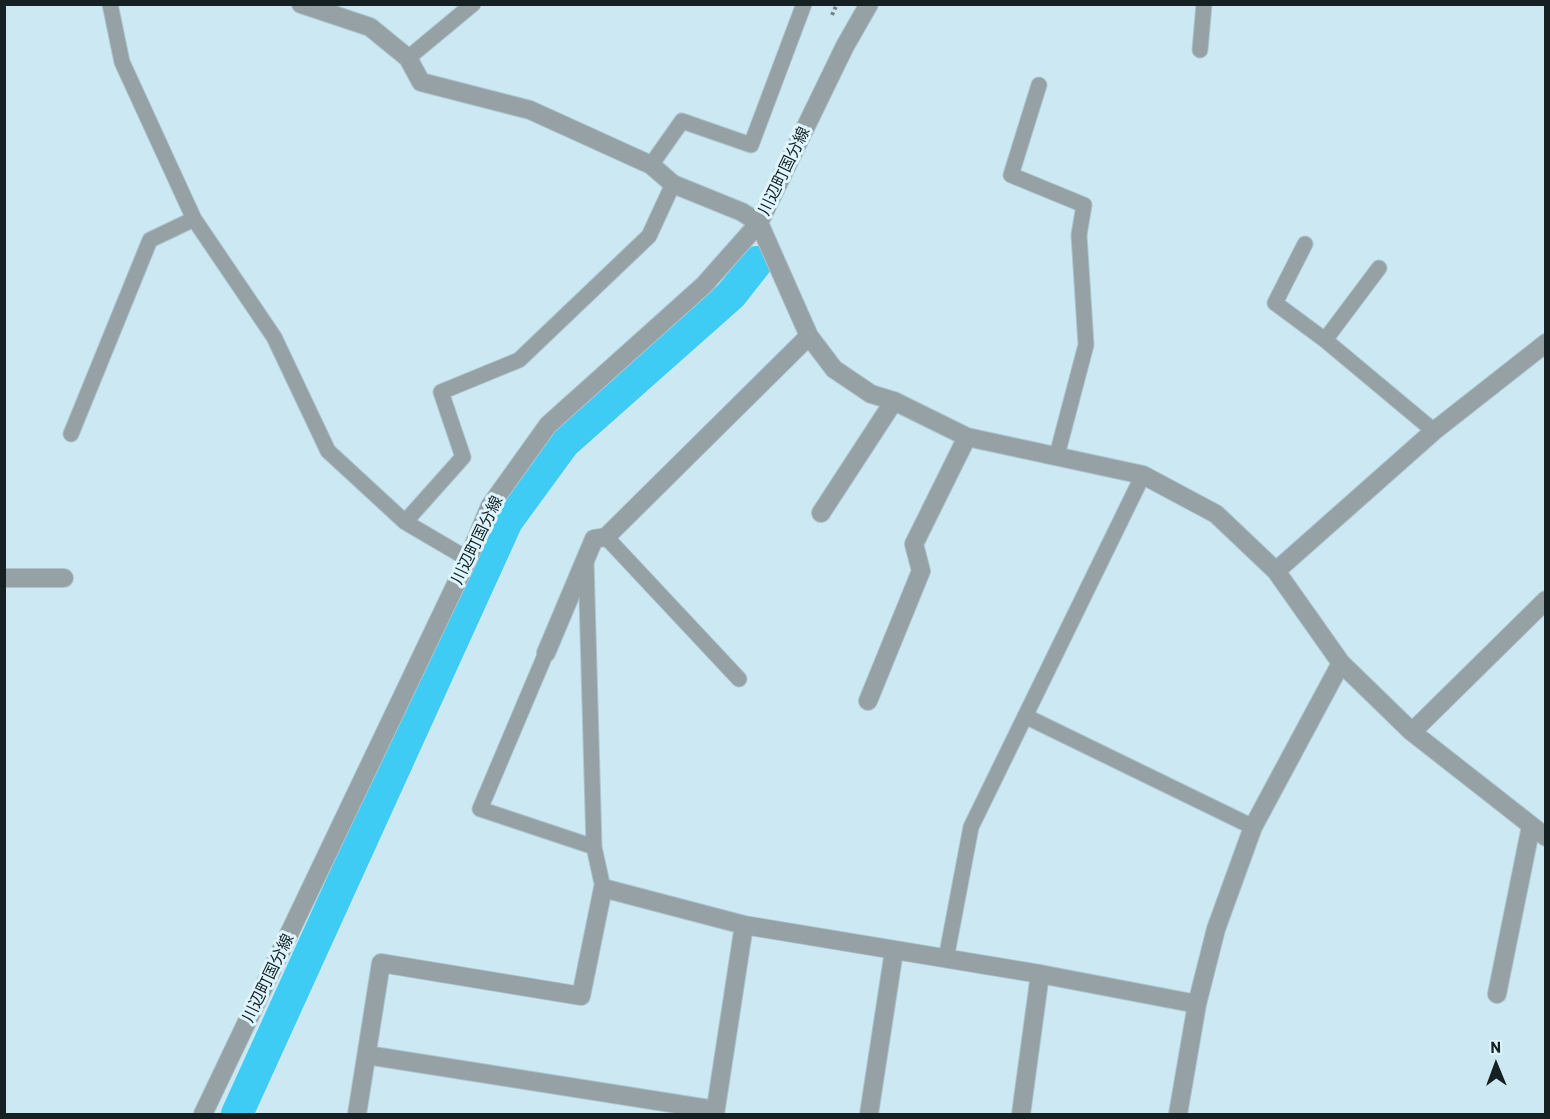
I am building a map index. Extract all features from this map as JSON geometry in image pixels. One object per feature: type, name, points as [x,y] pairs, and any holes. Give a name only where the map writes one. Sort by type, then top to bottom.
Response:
[{"type":"street","points":[[301,4],[370,27],[408,58],[421,82],[530,110],[651,165],[673,184],[742,212],[759,223],[809,336],[834,369],[871,394],[894,401],[968,437],[1143,475],[1216,514],[1276,571],[1341,663],[1412,732],[1538,832],[1497,994]]},
{"type":"street","name":"川辺町国分線","points":[[203,1114],[468,559],[490,506],[548,425],[704,285],[759,223],[845,46],[869,4]]},
{"type":"street","points":[[546,653],[594,539],[606,537],[809,336]]},
{"type":"street","points":[[1276,571],[1434,431],[1545,343]]},
{"type":"street","points":[[821,513],[894,401]]},
{"type":"street","points":[[868,701],[921,571],[914,544],[968,437]]},
{"type":"street","points":[[4,578],[64,578]]},
{"type":"street","points":[[1412,732],[1545,600]]},
{"type":"street","points":[[1178,1114],[1197,1004],[1216,929],[1252,827],[1341,663]]},
{"type":"street","points":[[357,1114],[381,963],[581,996],[603,888],[744,925],[1040,974],[1197,1004]]},
{"type":"street","points":[[367,1055],[715,1112],[744,925]]},
{"type":"street","points":[[869,1114],[894,951]]},
{"type":"street","points":[[1021,1114],[1040,974]]},
{"type":"lane","points":[[110,4],[122,62],[194,219],[274,337],[328,451],[405,522],[468,559]]},
{"type":"lane","points":[[408,58],[473,4]]},
{"type":"lane","points":[[651,165],[682,121],[750,145],[804,4]]},
{"type":"lane","points":[[1200,50],[1204,4]]},
{"type":"lane","points":[[1040,85],[1011,175],[1084,205],[1079,235],[1086,345],[1057,455]]},
{"type":"lane","points":[[405,522],[463,457],[441,392],[519,360],[649,236],[673,184]]},
{"type":"lane","points":[[71,434],[150,240],[194,219]]},
{"type":"lane","points":[[1305,244],[1275,303],[1325,340],[1434,431]]},
{"type":"lane","points":[[1325,340],[1379,268]]},
{"type":"lane","points":[[946,959],[971,827],[1143,475]]},
{"type":"lane","points":[[606,537],[739,679]]},
{"type":"lane","points":[[586,558],[594,847],[603,888]]},
{"type":"lane","points":[[546,653],[480,809],[594,847]]},
{"type":"lane","points":[[1025,716],[1252,827]]},
{"type":"waterway","points":[[237,1114],[507,521],[564,443],[731,295],[757,262]]}]
